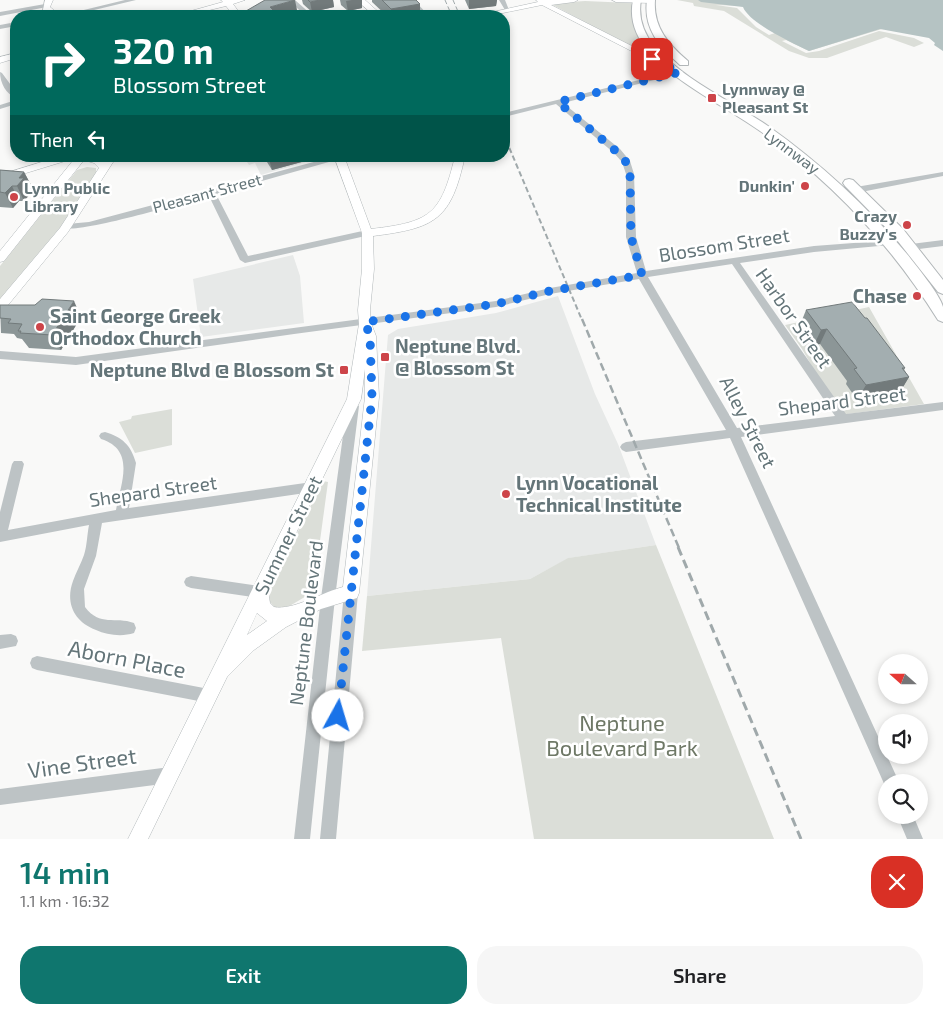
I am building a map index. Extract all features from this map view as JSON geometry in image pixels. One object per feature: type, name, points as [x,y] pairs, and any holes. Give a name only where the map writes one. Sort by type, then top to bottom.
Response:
[{"type":"highway","name":"Lynnway","points":[[642,1],[636,18],[642,35],[656,52],[680,72],[804,159],[841,190],[890,242],[917,277],[943,317]]},
{"type":"highway","name":"Lynnway","points":[[642,1],[650,14],[652,25],[662,42],[673,54],[706,80],[798,142],[856,190],[908,244],[943,289]]},
{"type":"highway","points":[[890,242],[908,244]]},
{"type":"main road","points":[[197,10],[241,0]]},
{"type":"main road","points":[[360,0],[372,10]]},
{"type":"main road","points":[[503,10],[541,1],[574,0]]},
{"type":"main road","points":[[616,0],[642,1]]},
{"type":"main road","points":[[541,1],[666,67],[680,72]]},
{"type":"main road","points":[[35,167],[46,162]]},
{"type":"main road","points":[[0,178],[52,162]]},
{"type":"main road","points":[[0,258],[77,162]]},
{"type":"main road","points":[[98,162],[105,168]]},
{"type":"main road","points":[[0,306],[67,227],[108,162]]},
{"type":"main road","points":[[344,162],[367,233],[403,229],[421,224],[435,215],[448,200],[459,162]]},
{"type":"main road","name":"Neptune Boulevard","points":[[354,399],[361,336],[365,322],[368,270],[367,233]]},
{"type":"main road","name":"Neptune Boulevard","points":[[351,593],[372,397],[370,336],[365,322]]},
{"type":"main road","name":"Summer Street","points":[[138,839],[354,399]]},
{"type":"main road","points":[[260,592],[260,602],[266,612],[272,615],[292,616]]},
{"type":"main road","name":"Summer Street","points":[[222,670],[244,647],[292,616],[328,598],[351,593]]},
{"type":"street","points":[[291,0],[303,10]]},
{"type":"street","points":[[410,0],[420,10]]},
{"type":"street","points":[[502,0],[507,9]]},
{"type":"street","points":[[90,10],[133,1]]},
{"type":"street","points":[[17,10],[47,3]]},
{"type":"street","points":[[510,114],[680,72]]},
{"type":"street","points":[[0,74],[2,83]]},
{"type":"street","name":"Alley Street","points":[[558,102],[617,152],[626,162],[630,174],[631,237],[642,275],[734,433],[886,774]]},
{"type":"street","name":"Pleasant Street","points":[[67,227],[92,224],[323,162]]},
{"type":"street","points":[[856,190],[943,174]]},
{"type":"street","points":[[211,192],[246,260],[367,233]]},
{"type":"street","name":"Blossom Street","points":[[0,355],[76,361],[496,304],[550,291],[642,275],[818,249],[890,242]]},
{"type":"street","points":[[908,244],[943,243]]},
{"type":"street","name":"Harbor Street","points":[[734,261],[843,419]]},
{"type":"street","name":"Neptune Boulevard","points":[[302,839],[328,598],[354,399]]},
{"type":"street","name":"Shepard Street","points":[[626,447],[943,406]]},
{"type":"street","points":[[105,436],[120,443],[129,456],[130,463],[122,514]]},
{"type":"street","points":[[0,537],[18,464]]},
{"type":"street","name":"Shepard Street","points":[[0,537],[97,518],[312,487]]},
{"type":"street","points":[[97,518],[90,554],[77,589],[77,607],[88,621],[97,626],[129,628]]},
{"type":"street","points":[[191,582],[260,592]]},
{"type":"street","name":"Neptune Boulevard","points":[[328,839],[351,593]]},
{"type":"street","name":"Aborn Place","points":[[37,663],[209,696]]},
{"type":"street","name":"Vine Street","points":[[0,797],[170,775]]},
{"type":"street","points":[[909,824],[915,839]]},
{"type":"shaded area","points":[[698,0],[943,0],[943,51],[934,45],[935,43],[929,38],[880,29],[809,51],[762,26],[743,7],[701,2]]},
{"type":"shaded area","points":[[247,162],[305,162],[261,175],[255,163],[249,165]]},
{"type":"shaded area","points":[[293,255],[300,276],[304,323],[201,337],[193,279]]},
{"type":"shaded area","name":"Lynn Vocational Technical Institute","points":[[558,296],[595,394],[618,444],[656,545],[569,558],[530,579],[367,596],[388,335],[398,329],[496,313]]},
{"type":"green space","points":[[677,0],[749,0],[742,6],[716,5],[737,8],[756,27],[769,35],[775,33],[770,30],[790,27],[882,29],[809,51],[786,40],[782,41],[806,53],[819,51],[879,31],[914,38],[924,43],[914,47],[886,37],[827,58],[809,58],[789,51],[724,11],[694,6],[693,3]]},
{"type":"green space","points":[[585,1],[631,3],[636,30],[667,66],[553,5],[556,3]]},
{"type":"green space","points":[[87,167],[96,168],[96,173],[60,228],[0,299],[0,266],[77,170]]},
{"type":"green space","points":[[869,307],[924,404],[840,415],[802,349],[785,325]]},
{"type":"green space","points":[[172,409],[172,445],[135,453],[119,422],[131,419],[132,416]]},
{"type":"green space","points":[[323,481],[328,482],[313,592],[288,607],[274,607],[270,602],[269,590]]},
{"type":"green space","name":"Neptune Boulevard Park","points":[[656,545],[774,839],[534,839],[501,638],[362,651],[367,596],[530,579],[568,558]]},
{"type":"building","points":[[265,0],[295,0],[270,7],[273,10],[248,10]]},
{"type":"building","points":[[382,0],[416,0],[420,4],[391,9]]},
{"type":"building","points":[[0,170],[24,172],[19,178],[24,178],[17,186],[12,186],[5,193],[0,192]]},
{"type":"building","points":[[42,299],[74,301],[52,335],[20,333],[21,331],[18,331],[22,324],[8,323],[11,319],[0,318],[0,305],[35,305]]},
{"type":"building","points":[[852,302],[867,318],[905,368],[902,368],[909,377],[866,385],[854,369],[857,368],[827,329],[821,330],[806,310]]},
{"type":"railway","points":[[445,0],[449,10]]},
{"type":"railway","points":[[453,0],[457,10]]},
{"type":"railway","points":[[510,149],[582,320]]},
{"type":"railway","points":[[582,319],[679,548]]},
{"type":"railway","points":[[678,547],[801,839]]},
{"type":"place","name":"Lynnway @ Pleasant St","points":[[712,98]]},
{"type":"place","name":"Dunkin'","points":[[805,186]]},
{"type":"place","name":"Lynn Public Library","points":[[14,197]]},
{"type":"place","name":"Crazy Buzzy's","points":[[907,225]]},
{"type":"place","name":"Chase","points":[[917,296]]},
{"type":"place","name":"Saint George Greek Orthodox Church","points":[[40,327]]},
{"type":"place","name":"Neptune Blvd. @ Blossom St","points":[[385,357]]},
{"type":"place","name":"Neptune Blvd @ Blossom St","points":[[344,370]]},
{"type":"place","name":"Lynn Vocational Technical Institute","points":[[506,494]]},
{"type":"route","points":[[338,716],[372,397],[370,336],[365,322],[496,304],[534,294],[642,275],[631,237],[630,174],[626,162],[617,152],[558,102],[680,72],[652,59]]}]
